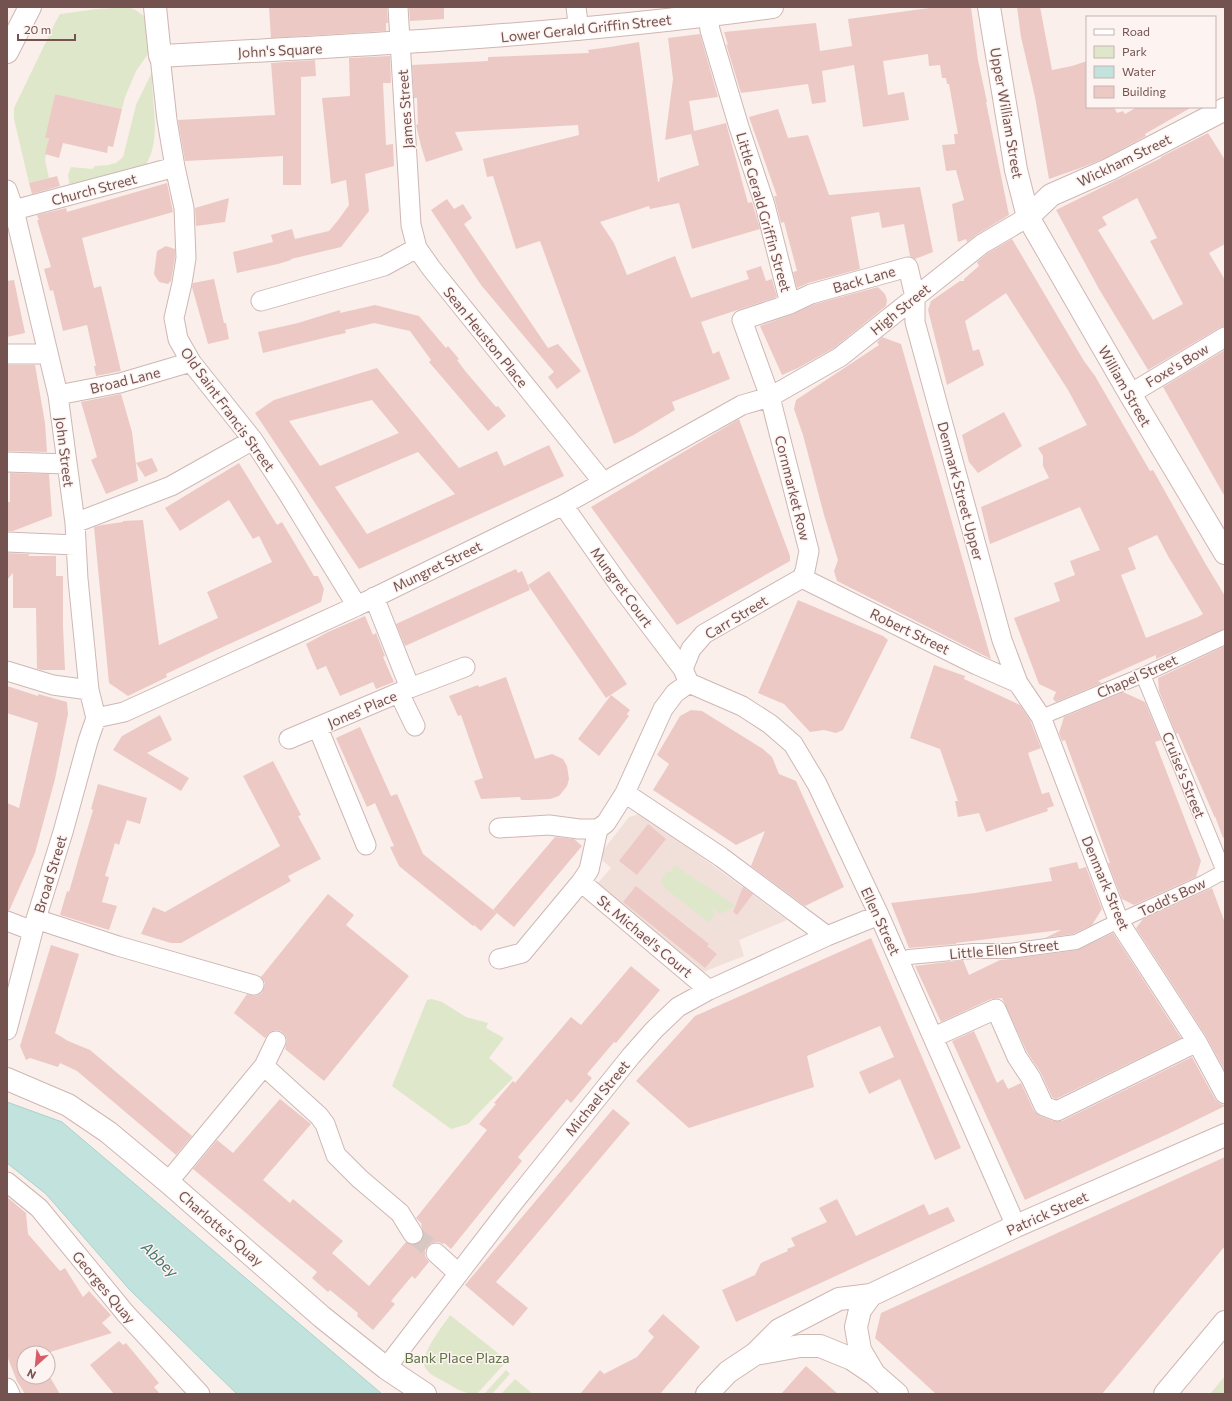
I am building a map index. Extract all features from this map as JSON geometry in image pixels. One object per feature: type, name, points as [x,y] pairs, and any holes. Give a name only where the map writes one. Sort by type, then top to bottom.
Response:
[{"type":"main road","points":[[7,52],[30,7]]},
{"type":"main road","points":[[156,7],[160,56]]},
{"type":"main road","name":"Lower Gerald Griffin Street","points":[[400,44],[579,30],[719,12],[772,7]]},
{"type":"main road","name":"Upper William Street","points":[[989,7],[1016,170],[1028,218]]},
{"type":"main road","name":"John's Square","points":[[160,56],[400,44]]},
{"type":"main road","name":"Wickham Street","points":[[1028,218],[1051,195],[1110,169],[1224,110]]},
{"type":"main road","name":"William Street","points":[[1028,218],[1130,394],[1225,553]]},
{"type":"main road","name":"Charlotte's Quay","points":[[7,1079],[68,1105],[108,1132],[168,1182],[322,1317],[386,1368],[425,1394]]},
{"type":"main road","name":"Patrick Street","points":[[755,1354],[779,1330],[839,1299],[872,1295],[1016,1226],[1225,1135]]},
{"type":"main road","name":"Patrick Street","points":[[872,1295],[860,1310],[856,1327],[860,1350],[874,1374]]},
{"type":"main road","points":[[1166,1394],[1225,1322]]},
{"type":"main road","points":[[707,1394],[728,1372],[755,1354],[800,1346],[820,1346],[852,1359],[874,1374],[897,1394]]},
{"type":"street","name":"James Street","points":[[398,7],[409,175]]},
{"type":"street","points":[[576,7],[579,30]]},
{"type":"street","name":"Little Gerald Griffin Street","points":[[719,12],[710,30],[765,205],[790,304],[742,320],[770,397]]},
{"type":"street","points":[[160,56],[167,120],[175,167]]},
{"type":"street","name":"Church Street","points":[[14,210],[175,167]]},
{"type":"street","name":"Old Saint Francis Street","points":[[175,167],[184,208],[186,258],[174,318],[178,339],[192,362],[253,440],[287,492],[357,606]]},
{"type":"street","name":"Sean Heuston Place","points":[[409,175],[411,224],[417,248],[431,268],[603,482]]},
{"type":"street","name":"John Street","points":[[7,190],[14,210],[58,395],[75,523],[78,579],[88,690],[96,718]]},
{"type":"street","name":"High Street","points":[[770,397],[840,357],[982,244],[1028,218]]},
{"type":"street","points":[[261,301],[384,266],[417,248]]},
{"type":"street","name":"Back Lane","points":[[790,304],[811,294],[908,267],[915,297]]},
{"type":"street","name":"Denmark Street Upper","points":[[915,297],[915,322],[1002,640],[1018,683]]},
{"type":"street","name":"Foxe's Bow","points":[[1130,394],[1225,337]]},
{"type":"street","points":[[7,354],[48,354]]},
{"type":"street","name":"Broad Lane","points":[[58,395],[120,383],[192,362]]},
{"type":"street","name":"Mungret Street","points":[[96,718],[124,712],[357,606],[563,506],[603,482],[742,405],[770,397]]},
{"type":"street","name":"Cornmarket Row","points":[[770,397],[809,551],[802,578]]},
{"type":"street","points":[[75,523],[171,486],[253,440]]},
{"type":"street","points":[[7,462],[66,464]]},
{"type":"street","name":"Mungret Court","points":[[563,506],[686,676]]},
{"type":"street","points":[[7,542],[76,545]]},
{"type":"street","name":"Carr Street","points":[[686,676],[691,649],[704,634],[802,578]]},
{"type":"street","name":"Robert Street","points":[[802,578],[977,665],[1018,683]]},
{"type":"street","name":"Jones' Place","points":[[289,739],[318,728],[404,690],[374,597]]},
{"type":"street","name":"Chapel Street","points":[[1049,714],[1143,675],[1225,636]]},
{"type":"street","points":[[415,726],[404,690],[466,667]]},
{"type":"street","points":[[7,671],[53,685],[88,690]]},
{"type":"street","name":"Cruise's Street","points":[[1143,675],[1224,872]]},
{"type":"street","points":[[499,828],[549,825],[579,829],[598,828],[606,822],[625,793],[663,709],[686,676]]},
{"type":"street","name":"Ellen Street","points":[[686,676],[742,706],[770,724],[793,744],[817,784],[879,915],[1016,1226]]},
{"type":"street","name":"Denmark Street","points":[[1018,683],[1041,717],[1079,834],[1119,922],[1197,1042],[1225,1094]]},
{"type":"street","name":"Broad Street","points":[[7,1030],[11,995],[63,832],[88,741],[96,718]]},
{"type":"street","points":[[318,728],[366,845]]},
{"type":"street","points":[[625,793],[721,857],[827,936]]},
{"type":"street","points":[[499,959],[522,953],[581,882],[590,870],[598,828]]},
{"type":"street","name":"Todd's Bow","points":[[1119,922],[1224,872]]},
{"type":"street","name":"St. Michael's Court","points":[[581,882],[709,990]]},
{"type":"street","name":"Michael Street","points":[[386,1368],[509,1208],[631,1056],[654,1030],[680,1017],[678,1007],[709,990],[827,936],[879,915]]},
{"type":"street","points":[[7,921],[34,925],[118,946],[254,985]]},
{"type":"street","name":"Little Ellen Street","points":[[909,957],[973,951],[1010,951],[1076,942],[1119,922]]},
{"type":"street","points":[[934,1037],[996,1009],[1017,1057],[1031,1078],[1044,1106],[1057,1111],[1197,1042]]},
{"type":"street","points":[[168,1182],[264,1066],[276,1042]]},
{"type":"street","points":[[264,1066],[319,1116],[324,1124],[336,1155],[360,1179],[400,1213],[413,1234]]},
{"type":"street","name":"Georges Quay","points":[[7,1182],[39,1208],[126,1314],[200,1394]]},
{"type":"street","points":[[436,1253],[458,1273]]},
{"type":"street","points":[[7,1388],[10,1394]]},
{"type":"shaded area","points":[[639,814],[648,818],[787,920],[739,940],[744,956],[703,972],[596,885],[611,868],[603,861],[601,853],[629,817]]},
{"type":"green space","points":[[129,7],[144,16],[147,25],[148,54],[136,71],[125,97],[122,109],[55,94],[46,138],[49,138],[45,160],[49,178],[29,183],[14,119],[14,108],[60,14],[97,9]]},
{"type":"green space","points":[[152,72],[155,131],[152,152],[146,165],[128,172],[70,187],[68,175],[71,167],[92,169],[95,166],[116,163],[123,157],[136,105]]},
{"type":"green space","points":[[674,865],[736,906],[720,914],[714,908],[712,909],[715,915],[708,922],[666,889],[661,881],[666,872],[671,872]]},
{"type":"green space","points":[[432,999],[442,1002],[466,1017],[488,1023],[486,1028],[504,1038],[489,1058],[513,1078],[468,1124],[451,1129],[392,1086],[427,1000]]},
{"type":"green space","name":"Bank Place Plaza","points":[[450,1315],[504,1358],[505,1363],[477,1394],[459,1390],[434,1376],[426,1369],[424,1364],[425,1357],[432,1342]]},
{"type":"green space","points":[[506,1370],[510,1374],[492,1394],[485,1393]]},
{"type":"green space","points":[[1225,1376],[1225,1394],[1210,1394]]},
{"type":"green space","points":[[515,1379],[533,1394],[501,1394]]},
{"type":"water","name":"Abbey","points":[[7,1102],[62,1122],[382,1394],[237,1394],[129,1289],[46,1194],[7,1163]]},
{"type":"building","points":[[269,7],[387,7],[388,23],[386,23],[386,31],[271,38]]},
{"type":"building","points":[[409,7],[444,7],[444,19],[410,21]]},
{"type":"building","points":[[937,7],[971,7],[978,60],[1009,215],[967,242],[966,239],[958,242],[952,204],[964,200],[956,170],[946,171],[942,145],[955,144],[954,134],[958,134],[949,84],[947,84],[946,78],[942,78],[940,65],[929,66],[928,54],[883,61],[888,95],[904,92],[909,120],[863,127],[854,65],[822,71],[826,102],[812,104],[808,84],[741,93],[726,44],[728,45],[724,32],[816,23],[820,51],[852,46],[848,19]]},
{"type":"building","points":[[1017,7],[1040,7],[1052,70],[1086,61],[1086,108],[1114,108],[1117,113],[1123,111],[1125,114],[1135,108],[1190,108],[1145,134],[1146,136],[1105,158],[1049,179],[1035,97],[1021,37]]},
{"type":"building","points":[[700,34],[718,97],[689,101],[694,131],[726,123],[748,203],[752,202],[760,229],[692,249],[679,203],[650,209],[649,206],[600,222],[614,243],[627,275],[675,256],[691,298],[749,279],[746,271],[761,266],[766,281],[772,279],[777,297],[701,322],[713,354],[719,351],[730,379],[672,402],[675,410],[632,436],[614,444],[540,241],[516,249],[493,176],[487,177],[483,159],[579,135],[578,125],[455,132],[463,150],[426,162],[416,125],[418,124],[417,98],[414,98],[412,65],[488,61],[488,57],[589,53],[588,50],[639,42],[659,182],[660,178],[699,165],[691,134],[665,140],[673,79],[668,38]]},
{"type":"building","points":[[390,56],[391,83],[383,83],[386,145],[393,144],[394,166],[365,174],[369,211],[341,247],[291,259],[278,264],[237,273],[233,252],[273,242],[271,235],[292,229],[295,239],[329,231],[349,205],[346,180],[331,184],[322,98],[350,96],[349,58]]},
{"type":"building","points":[[315,60],[316,76],[301,77],[301,185],[283,185],[283,156],[185,161],[178,120],[275,115],[271,63]]},
{"type":"building","points":[[55,94],[122,109],[113,147],[108,146],[107,153],[63,143],[59,158],[45,154],[49,138],[45,138]]},
{"type":"building","points":[[778,109],[788,138],[808,135],[829,195],[920,187],[933,252],[915,259],[910,256],[904,224],[882,228],[879,212],[851,217],[860,269],[808,283],[797,288],[793,272],[797,271],[784,222],[781,223],[774,196],[777,196],[749,117]]},
{"type":"building","points":[[1208,133],[1225,160],[1225,244],[1209,253],[1225,280],[1225,326],[1219,328],[1148,370],[1099,289],[1056,210]],"holes":[[[1137,198],[1157,238],[1150,241],[1183,304],[1153,320],[1098,230],[1107,225],[1102,217]]]},
{"type":"building","points":[[57,176],[60,186],[32,194],[29,183]]},
{"type":"building","points":[[167,183],[173,212],[82,238],[94,288],[101,286],[121,371],[96,376],[94,366],[96,366],[87,325],[63,331],[53,290],[50,291],[44,269],[51,267],[37,220],[39,220],[37,215],[66,208],[67,212]]},
{"type":"building","points":[[229,198],[225,222],[196,226],[195,208]]},
{"type":"building","points":[[447,199],[454,209],[463,204],[472,218],[464,224],[548,348],[558,344],[581,371],[557,389],[548,377],[554,372],[481,285],[431,210]]},
{"type":"building","points":[[1012,239],[1084,361],[1095,376],[1150,471],[1153,470],[1225,596],[1225,629],[1156,659],[1156,655],[1098,681],[1102,683],[1056,702],[1053,699],[1056,692],[1039,684],[1014,618],[1060,601],[1054,583],[1075,575],[1070,561],[1100,550],[1080,507],[990,544],[981,507],[1049,478],[1043,466],[1043,456],[1038,448],[1087,425],[1068,390],[1006,293],[965,321],[973,351],[979,349],[984,365],[947,385],[928,310],[931,301],[960,281],[964,281],[964,279],[979,266],[977,262],[988,253]],"holes":[[[1157,535],[1203,614],[1146,638],[1121,575],[1136,569],[1128,548]]]},
{"type":"building","points":[[166,246],[175,249],[171,281],[168,284],[159,282],[154,274],[157,251]]},
{"type":"building","points":[[214,279],[229,339],[208,344],[192,287],[193,283]]},
{"type":"building","points":[[14,280],[25,333],[7,337],[7,281]]},
{"type":"building","points":[[878,287],[885,294],[887,300],[886,306],[834,348],[782,375],[760,326],[815,304]]},
{"type":"building","points":[[375,305],[419,316],[446,348],[448,346],[459,359],[457,360],[466,372],[496,407],[498,406],[506,416],[488,431],[429,362],[431,360],[410,331],[374,323],[345,330],[346,333],[263,353],[258,332],[298,323],[340,310],[340,313]]},
{"type":"building","points":[[882,337],[901,344],[991,659],[837,581],[834,571],[838,560],[824,515],[803,435],[794,409],[796,400],[879,345],[877,342]]},
{"type":"building","points":[[1225,350],[1225,497],[1163,387]]},
{"type":"building","points":[[7,365],[35,365],[45,423],[47,452],[7,451]]},
{"type":"building","points":[[377,368],[459,468],[497,451],[504,466],[549,445],[564,476],[359,569],[255,413],[274,400]],"holes":[[[372,400],[399,433],[320,466],[289,421]],[[418,452],[455,494],[367,534],[335,487]]]},
{"type":"building","points":[[121,394],[132,432],[138,481],[106,494],[91,460],[97,457],[81,402]]},
{"type":"building","points":[[1004,412],[1022,446],[978,473],[969,462],[962,435]]},
{"type":"building","points":[[739,419],[790,556],[790,561],[677,625],[591,507]]},
{"type":"building","points":[[152,458],[158,471],[145,477],[136,463]]},
{"type":"building","points":[[239,463],[277,525],[282,522],[314,576],[318,576],[324,589],[321,602],[166,674],[167,677],[128,696],[109,683],[94,527],[123,521],[143,520],[159,645],[218,618],[207,592],[272,562],[259,536],[253,539],[229,500],[180,531],[165,508]]},
{"type":"building","points":[[10,473],[49,474],[52,516],[13,531],[7,531],[7,502],[10,502]]},
{"type":"building","points":[[7,553],[30,554],[28,556],[56,556],[56,576],[63,576],[65,670],[37,669],[36,608],[13,608],[13,573],[7,580]]},
{"type":"building","points":[[516,569],[518,573],[522,571],[530,590],[405,646],[396,624]]},
{"type":"building","points":[[549,571],[627,684],[606,698],[528,585]]},
{"type":"building","points":[[798,600],[883,636],[888,640],[843,730],[836,733],[824,730],[810,732],[784,704],[758,693]]},
{"type":"building","points":[[365,616],[373,635],[376,633],[385,656],[383,657],[394,682],[376,689],[373,682],[340,696],[326,666],[317,670],[306,644],[328,632]]},
{"type":"building","points":[[1225,646],[1225,837],[1223,838],[1215,816],[1215,818],[1178,733],[1176,734],[1159,691],[1158,678]]},
{"type":"building","points":[[934,665],[965,676],[964,679],[1020,705],[1030,720],[1041,748],[1028,753],[1042,794],[1049,792],[1054,806],[1047,808],[1048,811],[986,832],[979,813],[958,817],[955,801],[958,801],[940,749],[910,738]]},
{"type":"building","points":[[506,677],[535,759],[552,754],[563,759],[567,766],[569,779],[567,786],[559,796],[550,799],[531,800],[521,800],[520,797],[481,799],[474,781],[483,778],[461,715],[458,716],[449,696],[478,685],[479,687]]},
{"type":"building","points":[[7,686],[38,696],[38,694],[67,702],[68,714],[55,779],[35,853],[9,911],[7,910],[7,803],[19,808],[38,723],[7,713]]},
{"type":"building","points":[[1123,692],[1145,702],[1161,740],[1155,742],[1201,861],[1196,877],[1134,905],[1122,899],[1065,740],[1062,741],[1059,733],[1064,717]]},
{"type":"building","points":[[611,695],[630,710],[627,714],[629,716],[599,756],[578,739]]},
{"type":"building","points":[[691,710],[702,711],[763,749],[772,757],[779,774],[796,781],[844,887],[805,906],[751,866],[765,831],[736,845],[653,790],[669,764],[657,755],[680,716]]},
{"type":"building","points":[[160,715],[172,740],[147,753],[189,778],[181,791],[113,750],[122,736]]},
{"type":"building","points":[[360,727],[391,796],[397,794],[423,854],[497,913],[481,931],[399,866],[390,847],[394,846],[375,803],[367,807],[336,738]]},
{"type":"building","points":[[273,761],[301,815],[298,816],[321,859],[288,876],[291,881],[181,943],[171,943],[141,934],[153,907],[165,912],[280,846],[243,776]]},
{"type":"building","points":[[98,784],[147,798],[140,824],[127,820],[119,845],[115,843],[105,876],[109,877],[102,902],[117,906],[109,930],[60,915],[67,891],[69,892],[93,810],[91,809]]},
{"type":"building","points":[[648,824],[666,839],[637,875],[619,861]]},
{"type":"building","points":[[555,837],[574,839],[582,846],[514,927],[493,910]]},
{"type":"building","points":[[1077,862],[1079,869],[1086,867],[1102,909],[1092,925],[1073,934],[1045,938],[1061,930],[956,944],[909,948],[891,903],[975,893],[1052,881],[1049,868]]},
{"type":"building","points":[[636,886],[709,944],[707,946],[717,954],[705,968],[623,902]]},
{"type":"building","points":[[743,887],[753,894],[737,915],[733,912]]},
{"type":"building","points":[[1212,888],[1225,923],[1225,1071],[1206,1036],[1136,928],[1143,919]]},
{"type":"building","points":[[328,894],[354,915],[346,925],[409,976],[324,1081],[285,1049],[287,1040],[281,1031],[276,1030],[270,1032],[265,1038],[234,1013],[247,994],[256,996],[262,993],[265,983],[261,977]]},
{"type":"building","points":[[1113,933],[1181,1038],[1056,1099],[1052,1097],[1041,1073],[1027,1052],[1002,998],[991,999],[941,1022],[915,966],[963,960],[969,975],[1000,960],[1077,950]]},
{"type":"building","points":[[871,938],[961,1148],[935,1160],[900,1079],[869,1094],[859,1072],[894,1057],[880,1026],[807,1056],[814,1087],[689,1128],[636,1081],[695,1016]]},
{"type":"building","points":[[51,945],[79,954],[55,1033],[68,1041],[90,1050],[192,1136],[176,1155],[77,1071],[60,1063],[58,1067],[30,1058],[26,1060],[20,1046]]},
{"type":"building","points":[[631,966],[660,990],[616,1043],[614,1042],[587,1074],[592,1078],[571,1103],[567,1099],[518,1157],[522,1161],[451,1249],[444,1243],[438,1242],[432,1243],[428,1246],[425,1250],[425,1256],[429,1262],[415,1279],[412,1276],[391,1301],[395,1304],[373,1330],[357,1316],[358,1313],[330,1290],[328,1292],[312,1278],[317,1272],[193,1169],[217,1140],[233,1153],[280,1099],[311,1124],[263,1180],[290,1203],[293,1199],[343,1241],[332,1253],[369,1286],[406,1242],[414,1245],[422,1240],[424,1233],[422,1224],[416,1218],[487,1130],[479,1124],[496,1104],[494,1103],[513,1081],[515,1083],[571,1017],[581,1025]]},
{"type":"building","points":[[974,1031],[997,1083],[1003,1079],[1008,1089],[1021,1083],[1034,1111],[1040,1116],[1053,1121],[1062,1121],[1192,1057],[1215,1099],[1225,1106],[1025,1200],[952,1041]]},
{"type":"building","points":[[613,1109],[630,1123],[496,1282],[528,1308],[513,1326],[465,1285]]},
{"type":"building","points":[[1225,1157],[1225,1246],[1102,1394],[936,1394],[875,1338],[881,1313]]},
{"type":"building","points":[[7,1197],[26,1213],[28,1234],[60,1271],[65,1268],[83,1297],[89,1291],[111,1315],[102,1323],[112,1333],[56,1350],[56,1345],[16,1345],[16,1378],[7,1356]]},
{"type":"building","points":[[837,1199],[856,1236],[924,1204],[929,1215],[948,1207],[955,1221],[736,1322],[722,1290],[755,1275],[761,1263],[788,1251],[787,1249],[795,1246],[791,1238],[827,1222],[819,1208]]},
{"type":"building","points":[[663,1314],[700,1347],[660,1394],[580,1394],[600,1370],[604,1374],[637,1357],[654,1337],[648,1331]]},
{"type":"building","points":[[119,1341],[123,1345],[126,1343],[159,1383],[154,1387],[160,1394],[114,1394],[90,1365]]},
{"type":"building","points":[[806,1366],[838,1394],[781,1394]]},
{"type":"building","points":[[19,1385],[55,1385],[60,1394],[25,1394]]},
{"type":"tunnel","points":[[413,1234],[436,1253]]}]
